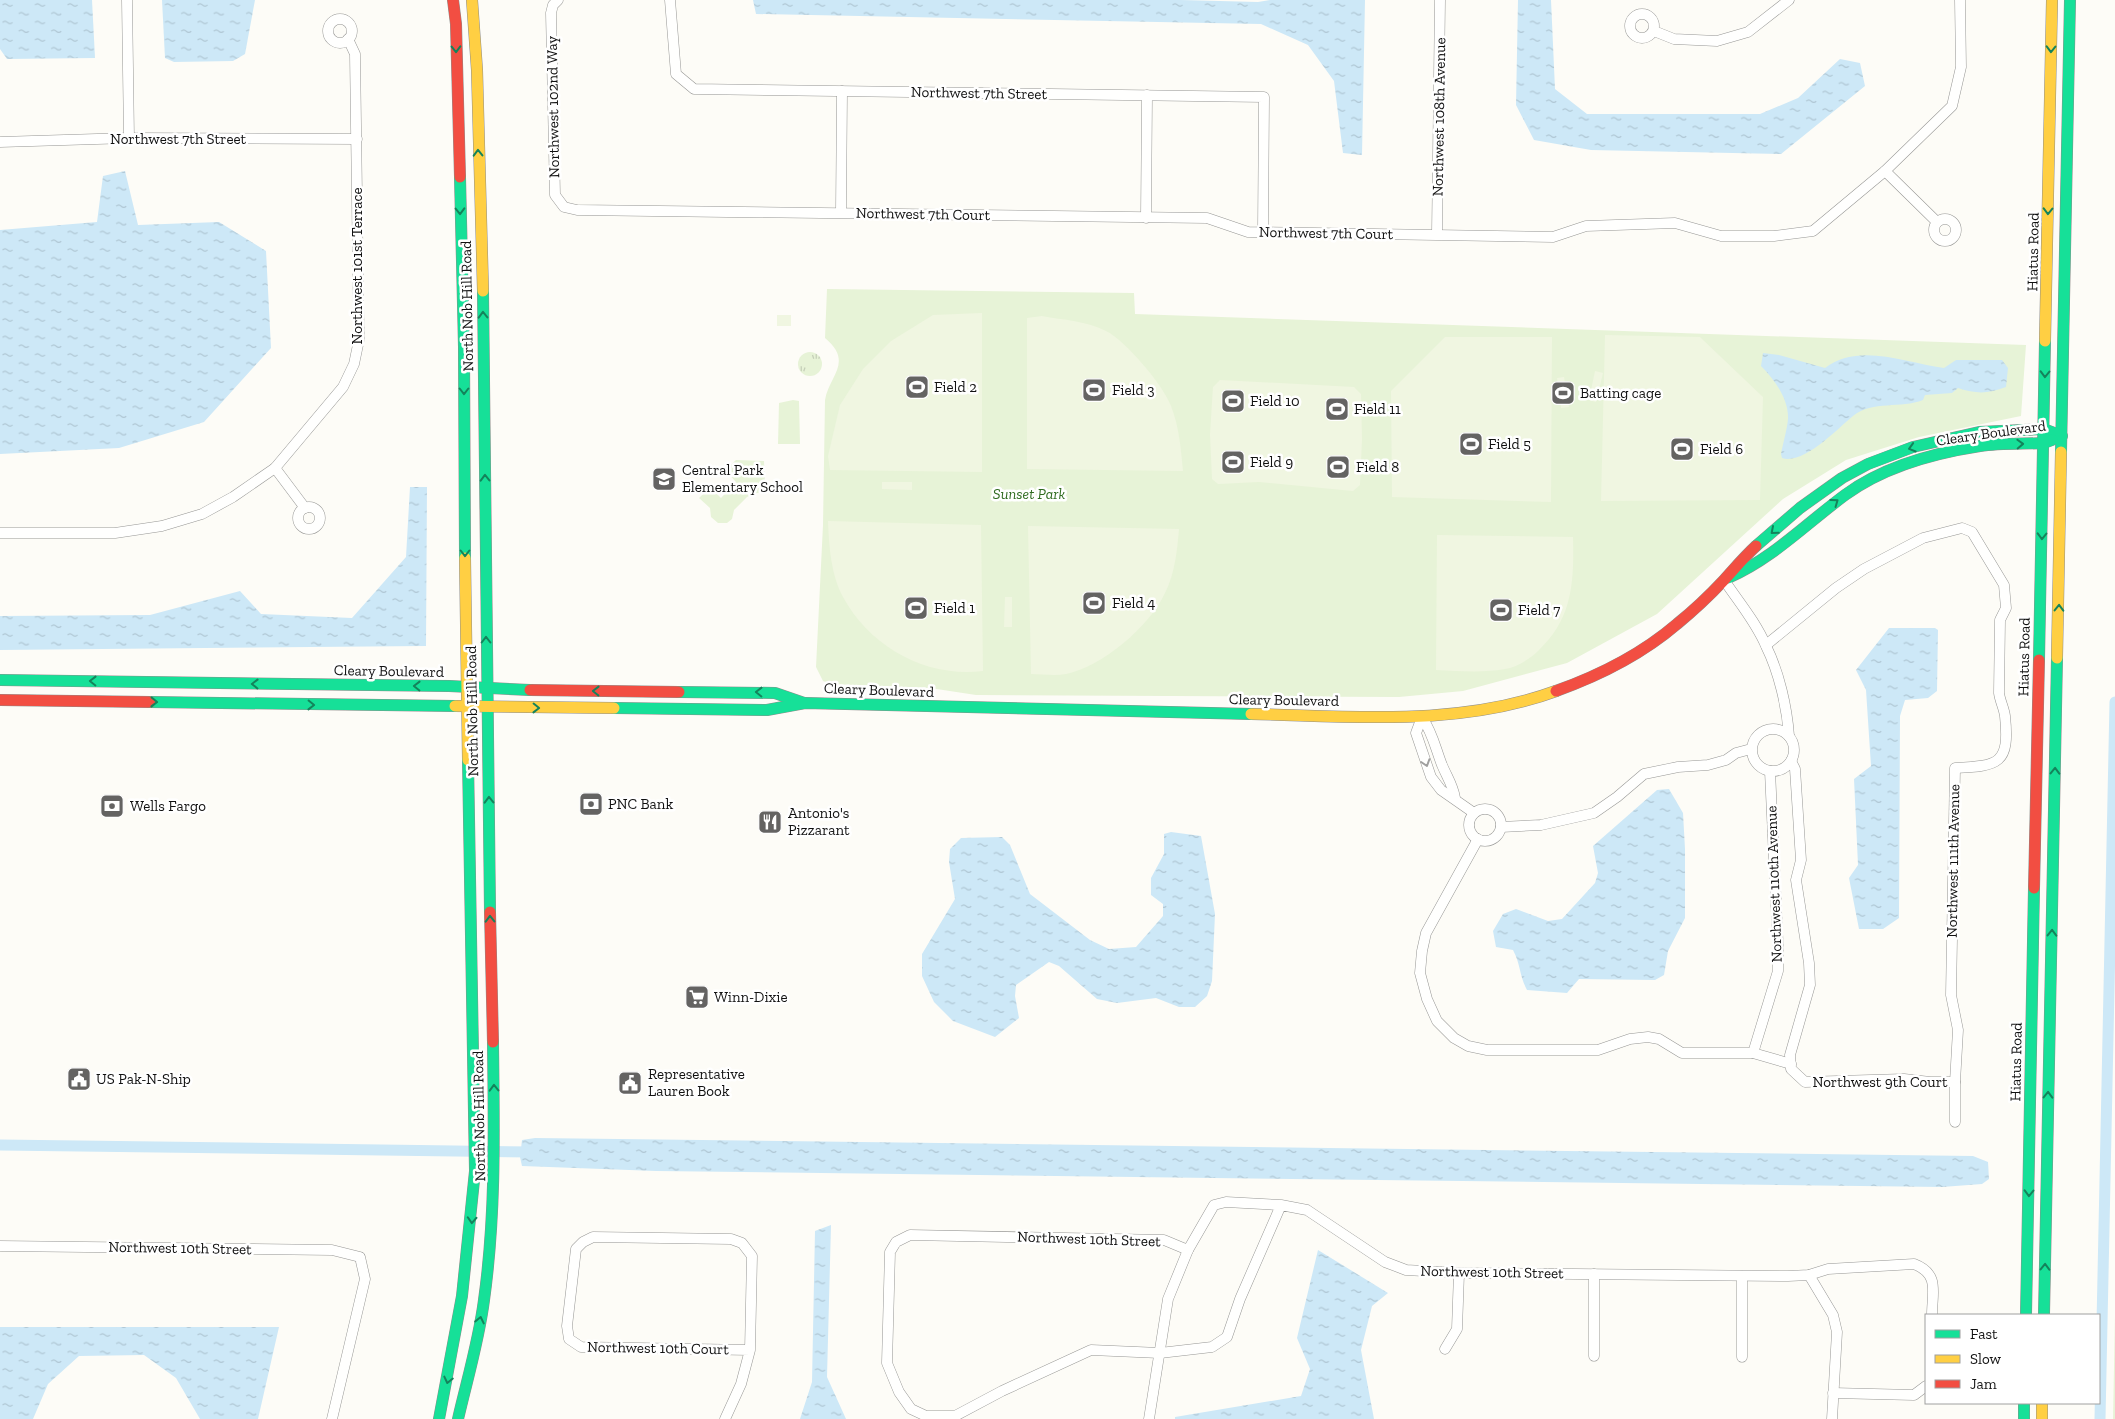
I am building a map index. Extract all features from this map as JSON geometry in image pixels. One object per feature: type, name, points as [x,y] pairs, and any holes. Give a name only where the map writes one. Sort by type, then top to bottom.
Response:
[{"type":"main road","name":"North Nob Hill Road","points":[[439,1419],[463,1300],[472,1232],[475,1171],[466,688],[464,347],[456,24],[453,0]]},
{"type":"main road","name":"North Nob Hill Road","points":[[458,1419],[484,1302],[492,1232],[495,1173],[487,707],[483,289],[477,70],[472,0]]},
{"type":"main road","name":"Hiatus Road","points":[[2026,1314],[2052,0]]},
{"type":"main road","points":[[2044,1314],[2070,0]]},
{"type":"main road","name":"Cleary Boulevard","points":[[0,700],[767,710],[806,703],[1118,712],[1422,717],[1478,712],[1529,701],[1576,684],[1647,646],[1676,624],[1724,580],[1739,562],[1800,508],[1828,487],[1868,464],[1913,447],[1957,436],[1988,432],[2044,429],[2062,436]]},
{"type":"main road","name":"Cleary Boulevard","points":[[1724,580],[1749,569],[1847,493],[1882,474],[1917,460],[1959,450],[1981,446],[2044,443],[2062,436]]},
{"type":"main road","name":"Cleary Boulevard","points":[[0,680],[775,692],[806,703]]},
{"type":"main road","points":[[2024,1404],[2024,1419]]},
{"type":"main road","points":[[2042,1404],[2042,1419]]},
{"type":"street","points":[[127,0],[129,138]]},
{"type":"street","name":"Northwest 7th Street","points":[[670,0],[676,74],[694,89],[1264,97],[1263,232]]},
{"type":"street","name":"Northwest 108th Avenue","points":[[1437,234],[1440,0]]},
{"type":"street","points":[[1654,31],[1674,39],[1717,41],[1748,32],[1789,0]]},
{"type":"street","points":[[1938,222],[1884,171],[1952,106],[1961,67],[1960,0]]},
{"type":"street","name":"Northwest 102nd Way","points":[[555,2],[550,13],[555,195],[564,207]]},
{"type":"street","name":"Northwest 101st Terrace","points":[[0,533],[115,533],[162,526],[202,514],[233,497],[274,468],[343,387],[354,364],[359,340],[355,54],[348,39]]},
{"type":"street","points":[[841,212],[842,91]]},
{"type":"street","points":[[1146,218],[1147,94]]},
{"type":"street","name":"Northwest 7th Street","points":[[0,142],[129,138],[357,139]]},
{"type":"street","name":"Northwest 7th Court","points":[[564,207],[577,210],[1208,218],[1248,232],[1553,237],[1586,226],[1675,223],[1721,236],[1774,236],[1813,231],[1884,171]]},
{"type":"street","points":[[274,468],[305,508]]},
{"type":"street","name":"Northwest 111th Avenue","points":[[1766,645],[1836,588],[1864,569],[1923,538],[1962,528],[1972,532],[2004,585],[2006,608],[2000,620],[1999,693],[2000,704],[2005,714],[2005,751],[1998,761],[1984,767],[1955,768],[1951,995],[1958,1030],[1955,1122]]},
{"type":"street","points":[[1724,580],[1766,645],[1775,670],[1788,722],[1789,736],[1794,748],[1791,761],[1782,769],[1770,770],[1757,763],[1752,750],[1756,737],[1766,730],[1779,729],[1789,736]]},
{"type":"street","points":[[1422,717],[1416,733],[1431,777],[1441,790],[1474,813]]},
{"type":"street","points":[[1422,717],[1432,731],[1443,767],[1453,785],[1455,798]]},
{"type":"street","points":[[1501,827],[1541,825],[1594,813],[1617,797],[1644,774],[1678,767],[1708,765],[1726,760],[1736,753],[1752,750]]},
{"type":"street","points":[[1478,839],[1426,933],[1422,951],[1420,973],[1427,999],[1437,1021],[1454,1038],[1468,1046],[1488,1050],[1598,1050],[1630,1039],[1648,1037],[1659,1040],[1682,1053],[1753,1053],[1790,1064],[1790,1055],[1810,984],[1809,963],[1796,880],[1801,853],[1795,769],[1791,761]]},
{"type":"street","name":"Northwest 110th Avenue","points":[[1753,1053],[1778,971],[1770,770]]},
{"type":"street","points":[[1484,808],[1492,810],[1500,817],[1501,827],[1500,832],[1491,840],[1478,839],[1470,831],[1469,826],[1474,813],[1484,808]]},
{"type":"street","name":"Northwest 9th Court","points":[[1790,1064],[1791,1069],[1805,1082],[1904,1079],[1955,1082]]},
{"type":"street","name":"Northwest 10th Street","points":[[1160,1353],[1091,1350],[1002,1390],[955,1416],[926,1416],[911,1409],[899,1392],[887,1363],[890,1252],[896,1242],[910,1235],[1164,1240],[1188,1250],[1214,1205],[1226,1202],[1281,1205],[1307,1210],[1385,1262],[1406,1270],[1459,1273],[1742,1276],[1809,1274],[1828,1269],[1914,1264],[1925,1268],[1932,1279],[1932,1314]]},
{"type":"street","points":[[1160,1353],[1212,1347],[1227,1337],[1240,1299],[1281,1205]]},
{"type":"street","name":"Northwest 10th Court","points":[[593,1237],[731,1240],[742,1243],[752,1256],[750,1350],[581,1347],[569,1339],[567,1326],[576,1249],[583,1242],[593,1237]]},
{"type":"street","name":"Northwest 10th Street","points":[[0,1246],[332,1250],[360,1257],[365,1279],[332,1419]]},
{"type":"street","points":[[1149,1419],[1168,1299],[1188,1250]]},
{"type":"street","points":[[1445,1349],[1457,1329],[1459,1273]]},
{"type":"street","points":[[1594,1274],[1594,1356]]},
{"type":"street","points":[[1809,1274],[1833,1315],[1837,1332],[1832,1419]]},
{"type":"street","points":[[1742,1276],[1742,1357]]},
{"type":"street","points":[[725,1419],[742,1384],[750,1350]]},
{"type":"street","points":[[1834,1393],[1914,1396],[1925,1388]]},
{"type":"green space","name":"Sunset Park","points":[[827,289],[1134,293],[1135,314],[2026,345],[2021,416],[1919,437],[1846,460],[1783,499],[1657,614],[1567,663],[1463,691],[1399,697],[976,695],[930,688],[831,684],[823,681],[816,667],[823,525],[825,400],[839,362],[838,354],[825,338]]},
{"type":"green space","name":"Field 2","points":[[982,313],[982,472],[830,470],[828,456],[840,405],[863,369],[891,341],[933,315]]},
{"type":"green space","points":[[777,315],[791,315],[791,326],[777,326]]},
{"type":"green space","name":"Field 3","points":[[1042,316],[1083,323],[1099,328],[1114,336],[1133,353],[1161,387],[1171,406],[1178,430],[1183,471],[1027,469],[1027,318]]},
{"type":"green space","name":"Field 6","points":[[1605,335],[1700,337],[1763,397],[1760,500],[1601,501]]},
{"type":"green space","name":"Field 5","points":[[1445,337],[1552,337],[1551,502],[1392,497],[1391,391]]},
{"type":"green space","points":[[810,352],[819,355],[822,364],[819,373],[810,376],[801,373],[798,364],[801,355]]},
{"type":"green space","name":"Batting cage","points":[[1595,371],[1603,373],[1596,402],[1589,400]]},
{"type":"green space","name":"Batting cage","points":[[1564,377],[1569,407],[1561,408],[1557,378]]},
{"type":"green space","points":[[1220,380],[1354,387],[1361,394],[1360,485],[1353,491],[1259,482],[1218,484],[1212,479],[1210,434],[1213,387]]},
{"type":"green space","points":[[793,400],[799,401],[800,444],[778,444],[779,403]]},
{"type":"green space","points":[[736,460],[764,461],[765,483],[760,492],[747,497],[734,510],[732,519],[727,523],[718,523],[711,517],[710,508],[699,498],[710,487],[721,498],[736,482],[725,470]]},
{"type":"green space","points":[[882,482],[912,482],[912,490],[882,489]]},
{"type":"green space","name":"Field 1","points":[[828,521],[981,525],[983,671],[962,672],[921,664],[884,644],[868,631],[854,615],[839,588],[831,560]]},
{"type":"green space","name":"Field 4","points":[[1028,526],[1179,529],[1173,570],[1158,606],[1137,631],[1123,643],[1095,663],[1080,670],[1062,675],[1031,674]]},
{"type":"green space","name":"Field 7","points":[[1437,535],[1573,537],[1572,584],[1565,612],[1550,638],[1532,656],[1523,662],[1505,669],[1488,671],[1436,670]]},
{"type":"green space","points":[[1005,597],[1012,597],[1012,627],[1004,627]]},
{"type":"green space","points":[[2115,1315],[2115,1419],[2113,1419]]},
{"type":"water","points":[[0,0],[92,0],[95,58],[7,59],[0,49]]},
{"type":"water","points":[[162,0],[255,0],[245,54],[233,61],[174,62],[165,58]]},
{"type":"water","points":[[753,0],[1181,0],[1258,2],[1270,0],[1365,0],[1362,155],[1343,153],[1334,81],[1308,45],[1261,24],[756,14]]},
{"type":"water","points":[[1518,0],[1551,0],[1555,89],[1587,114],[1760,114],[1798,98],[1840,59],[1860,63],[1865,86],[1781,154],[1591,150],[1534,140],[1516,105]]},
{"type":"water","points":[[125,171],[138,225],[219,222],[266,251],[271,348],[204,422],[119,448],[0,454],[0,230],[97,222],[103,176]]},
{"type":"water","points":[[1763,353],[1779,355],[1825,368],[1838,360],[1868,355],[1883,356],[1944,368],[1956,360],[2002,360],[2008,368],[2006,387],[2000,389],[1982,392],[1958,388],[1952,393],[1925,395],[1923,400],[1914,403],[1878,406],[1861,411],[1810,451],[1791,459],[1782,458],[1781,454],[1788,419],[1786,404],[1776,383],[1761,366]]},
{"type":"water","points":[[410,487],[427,487],[426,646],[0,650],[0,616],[150,615],[240,591],[261,614],[352,618],[406,557]]},
{"type":"water","points":[[1889,628],[1935,628],[1938,630],[1937,691],[1928,698],[1905,700],[1900,716],[1899,918],[1883,929],[1859,929],[1849,878],[1858,865],[1854,779],[1871,766],[1866,690],[1856,670]]},
{"type":"water","points":[[1669,789],[1683,813],[1685,918],[1668,951],[1664,975],[1655,980],[1579,979],[1567,993],[1527,990],[1513,950],[1496,947],[1493,931],[1503,914],[1516,909],[1548,921],[1562,919],[1595,883],[1598,873],[1593,846],[1657,790]]},
{"type":"water","points":[[1171,832],[1201,836],[1215,914],[1212,981],[1207,996],[1195,1007],[1179,1007],[1156,998],[1117,1003],[1097,999],[1059,966],[1049,962],[1016,985],[1015,996],[1019,1018],[995,1037],[953,1021],[934,1002],[922,976],[922,954],[955,899],[949,862],[950,849],[961,838],[1002,837],[1010,845],[1030,894],[1090,940],[1109,949],[1136,947],[1163,916],[1163,904],[1151,895],[1151,878],[1164,854],[1164,834]]},
{"type":"water","points":[[535,1138],[1973,1156],[1988,1162],[1989,1179],[1982,1184],[1942,1187],[656,1171],[522,1166],[520,1157],[522,1140]]},
{"type":"water","points":[[831,1225],[827,1377],[846,1419],[800,1419],[812,1382],[815,1231]]},
{"type":"water","points":[[1318,1250],[1388,1293],[1372,1306],[1361,1350],[1374,1419],[1175,1419],[1175,1417],[1301,1396],[1310,1369],[1297,1338]]},
{"type":"water","points":[[0,1327],[279,1327],[258,1419],[200,1419],[176,1378],[144,1355],[79,1356],[48,1384],[33,1419],[0,1419]]},
{"type":"waterway","points":[[2100,1419],[2115,702]]},
{"type":"waterway","points":[[0,1145],[534,1152]]},
{"type":"traffic: fast","points":[[2061,452],[2070,0]]},
{"type":"traffic: fast","points":[[460,177],[464,347],[465,558]]},
{"type":"traffic: fast","points":[[483,291],[490,912]]},
{"type":"traffic: fast","points":[[2039,660],[2045,341]]},
{"type":"traffic: fast","points":[[1756,546],[1800,508],[1842,478],[1868,464],[1913,447],[1979,432],[2044,429],[2062,436]]},
{"type":"traffic: fast","points":[[1728,578],[1760,561],[1860,485],[1892,469],[1927,457],[1963,449],[1995,444],[2044,443],[2052,440]]},
{"type":"traffic: fast","points":[[2044,1314],[2057,658]]},
{"type":"traffic: fast","points":[[0,680],[449,686],[530,690]]},
{"type":"traffic: fast","points":[[679,692],[775,693],[804,703]]},
{"type":"traffic: fast","points":[[150,702],[455,706]]},
{"type":"traffic: fast","points":[[614,708],[767,710],[805,703],[1251,714]]},
{"type":"traffic: fast","points":[[439,1419],[462,1296],[475,1171],[468,760]]},
{"type":"traffic: fast","points":[[2026,1314],[2034,888]]},
{"type":"traffic: fast","points":[[458,1419],[479,1330],[491,1236],[494,1107],[493,1042]]},
{"type":"traffic: fast","points":[[2024,1404],[2024,1419]]},
{"type":"traffic: slow","points":[[472,0],[477,70],[483,291]]},
{"type":"traffic: slow","points":[[2045,341],[2052,0]]},
{"type":"traffic: slow","points":[[2057,658],[2061,452]]},
{"type":"traffic: slow","points":[[465,558],[468,760]]},
{"type":"traffic: slow","points":[[1251,714],[1366,717],[1443,715],[1519,702],[1556,691]]},
{"type":"traffic: slow","points":[[455,706],[614,708]]},
{"type":"traffic: slow","points":[[2042,1404],[2042,1419]]},
{"type":"traffic: jam","points":[[453,0],[456,24],[460,177]]},
{"type":"traffic: jam","points":[[1556,691],[1619,663],[1663,635],[1707,597],[1756,546]]},
{"type":"traffic: jam","points":[[2034,888],[2039,660]]},
{"type":"traffic: jam","points":[[530,690],[679,692]]},
{"type":"traffic: jam","points":[[0,700],[150,702]]},
{"type":"traffic: jam","points":[[490,912],[493,1042]]},
{"type":"place","name":"Field 2","points":[[917,387]]},
{"type":"place","name":"Field 3","points":[[1094,390]]},
{"type":"place","name":"Batting cage","points":[[1563,393]]},
{"type":"place","name":"Field 10","points":[[1233,401]]},
{"type":"place","name":"Field 11","points":[[1337,409]]},
{"type":"place","name":"Field 5","points":[[1471,444]]},
{"type":"place","name":"Field 6","points":[[1682,449]]},
{"type":"place","name":"Field 9","points":[[1233,462]]},
{"type":"place","name":"Field 8","points":[[1338,467]]},
{"type":"place","name":"Central Park Elementary School","points":[[664,479]]},
{"type":"place","name":"Field 4","points":[[1094,603]]},
{"type":"place","name":"Field 1","points":[[916,608]]},
{"type":"place","name":"Field 7","points":[[1501,610]]},
{"type":"place","name":"PNC Bank","points":[[591,804]]},
{"type":"place","name":"Wells Fargo","points":[[112,806]]},
{"type":"place","name":"Antonio's Pizzarant","points":[[770,822]]},
{"type":"place","name":"Winn-Dixie","points":[[697,997]]},
{"type":"place","name":"US Pak-N-Ship","points":[[79,1079]]},
{"type":"place","name":"Representative Lauren Book","points":[[630,1083]]}]
